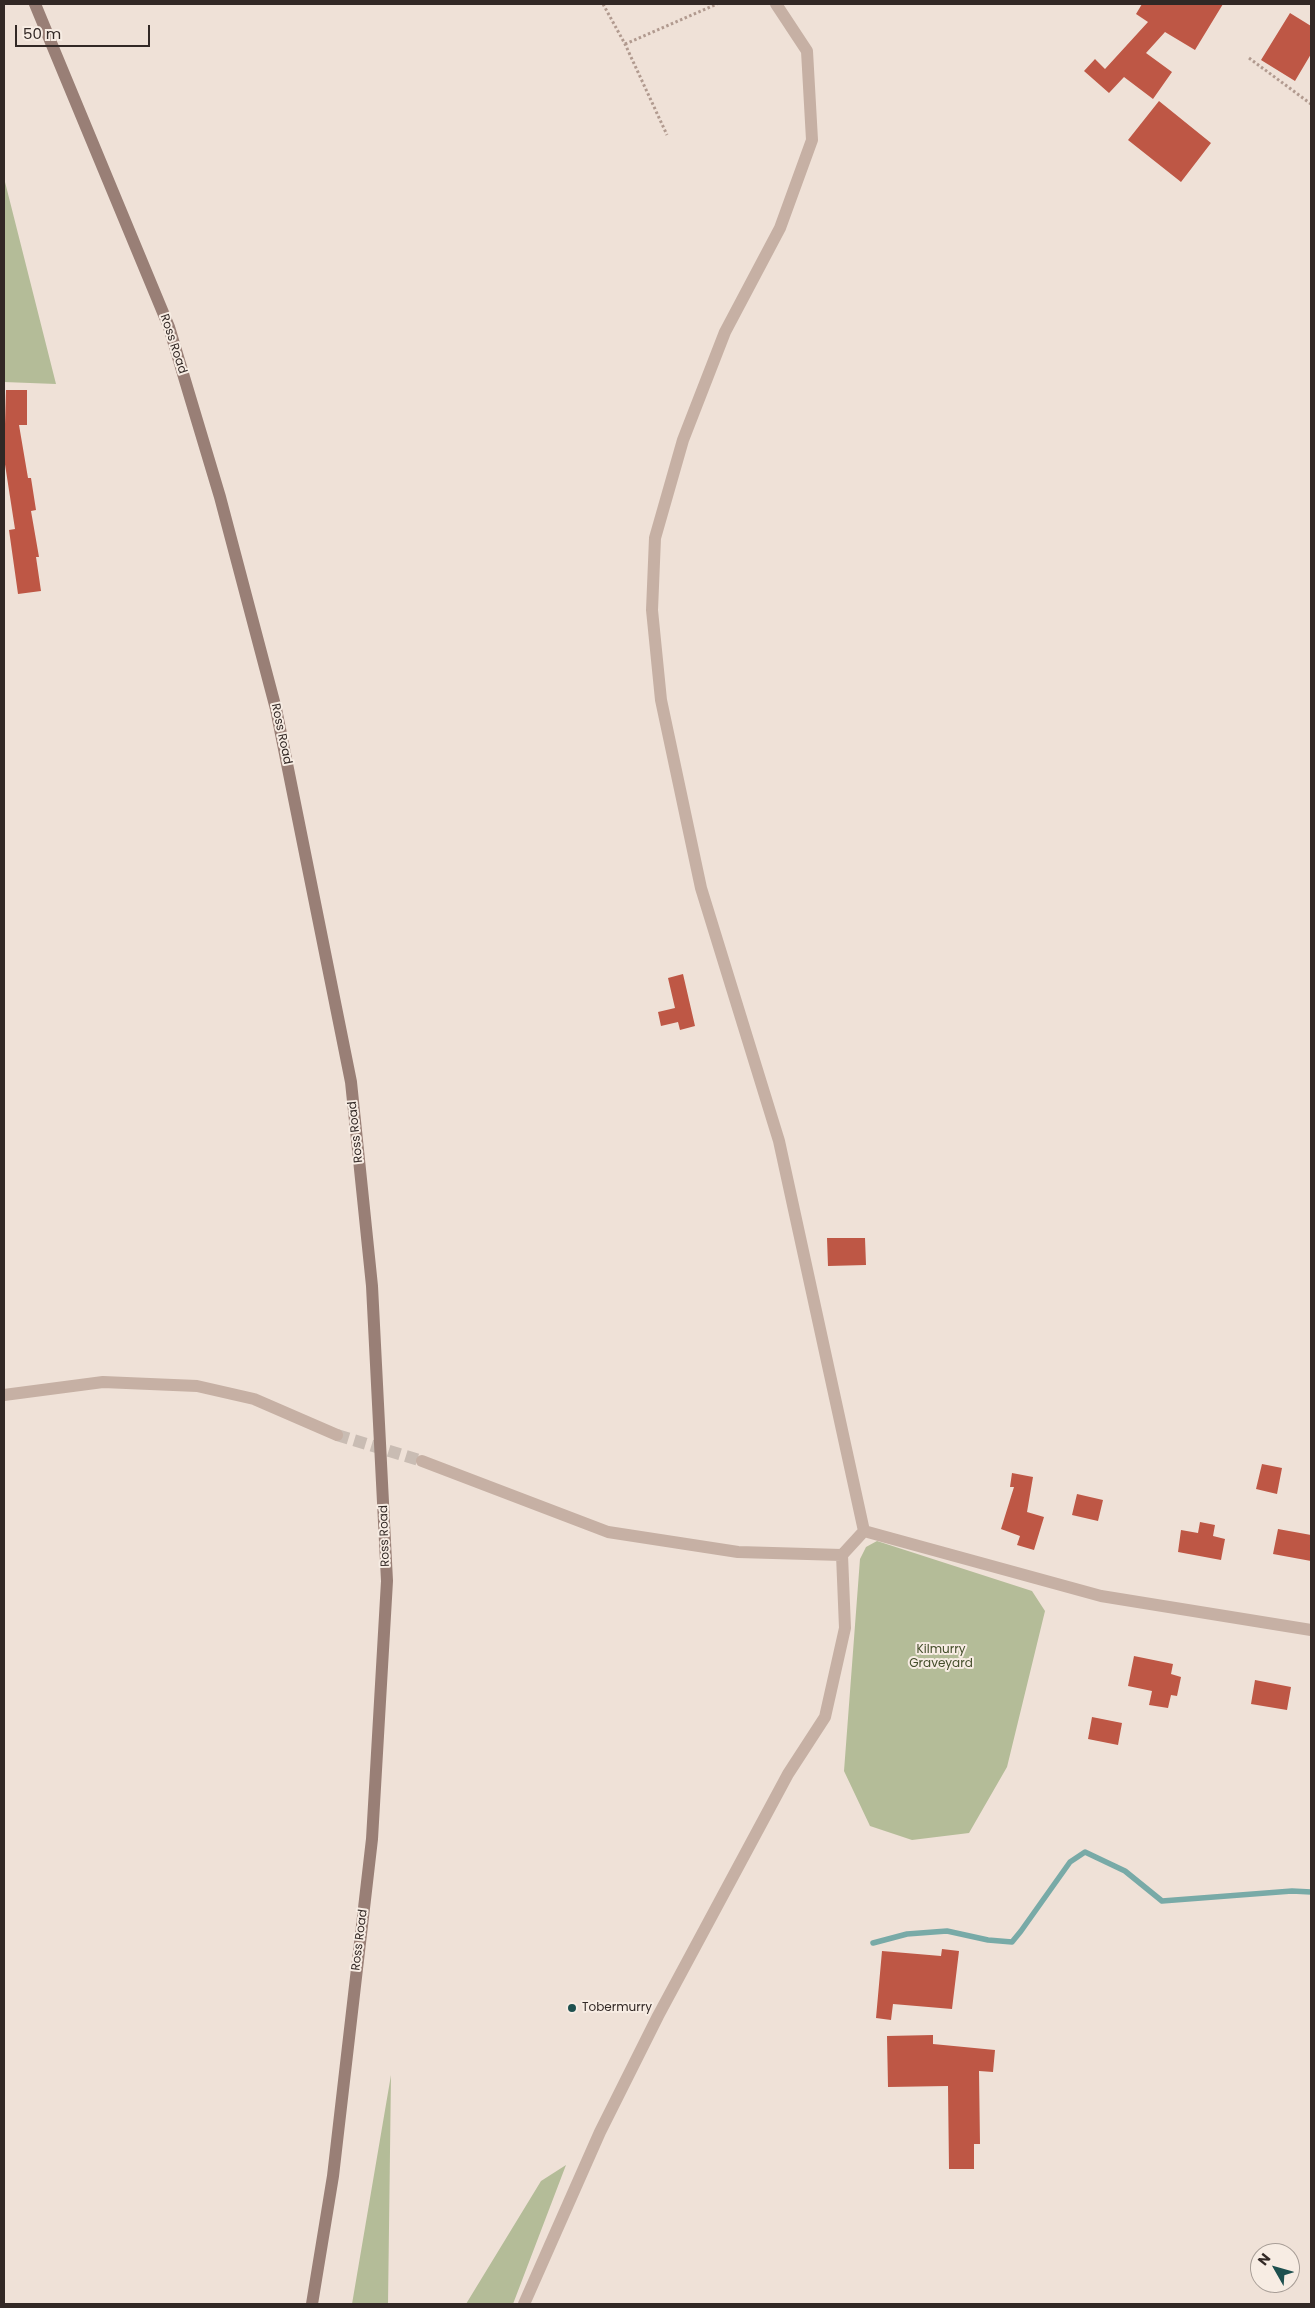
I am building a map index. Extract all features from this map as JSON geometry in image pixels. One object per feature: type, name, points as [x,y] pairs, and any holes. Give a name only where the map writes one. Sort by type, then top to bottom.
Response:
[{"type":"main road","name":"Ross Road","points":[[35,4],[169,327],[220,497],[276,709],[351,1082],[372,1286],[387,1581],[372,1839],[333,2176],[312,2304]]},
{"type":"street","points":[[776,4],[807,51],[812,140],[780,228],[725,332],[683,440],[655,538],[652,610],[661,700],[701,888],[779,1141],[864,1531]]},
{"type":"street","points":[[4,1395],[103,1382],[197,1386],[254,1400],[337,1435]]},
{"type":"street","points":[[422,1461],[608,1532],[738,1552],[842,1555]]},
{"type":"street","points":[[524,2304],[600,2132],[658,2016],[788,1774],[825,1717],[845,1628],[842,1555],[864,1531]]},
{"type":"street","points":[[864,1531],[1101,1596],[1311,1630]]},
{"type":"path","points":[[603,4],[625,44],[666,135]]},
{"type":"path","points":[[625,44],[717,4]]},
{"type":"path","points":[[1249,58],[1311,104]]},
{"type":"green space","points":[[4,178],[56,384],[4,382]]},
{"type":"green space","name":"Kilmurry Graveyard","points":[[877,1541],[1032,1591],[1045,1611],[1007,1767],[969,1833],[912,1840],[870,1826],[844,1771],[860,1559],[866,1547]]},
{"type":"green space","points":[[391,2075],[388,2304],[352,2304]]},
{"type":"green space","points":[[566,2165],[513,2304],[466,2304],[541,2181]]},
{"type":"building","points":[[1142,4],[1223,4],[1195,50],[1165,32],[1146,53],[1172,72],[1153,99],[1124,77],[1109,93],[1084,71],[1095,59],[1105,69],[1148,22],[1136,14]]},
{"type":"building","points":[[1290,13],[1311,26],[1311,54],[1295,81],[1261,60]]},
{"type":"building","points":[[1159,101],[1211,143],[1181,182],[1128,140]]},
{"type":"building","points":[[6,390],[27,390],[27,425],[19,425],[28,478],[31,478],[36,510],[31,511],[39,557],[36,557],[41,591],[18,594],[9,530],[15,529],[4,458]]},
{"type":"building","points":[[683,974],[695,1026],[680,1030],[678,1022],[661,1026],[658,1012],[675,1008],[668,978]]},
{"type":"building","points":[[827,1238],[865,1238],[866,1265],[828,1266]]},
{"type":"building","points":[[1262,1464],[1282,1468],[1277,1494],[1256,1489]]},
{"type":"building","points":[[1012,1473],[1033,1477],[1027,1512],[1044,1517],[1034,1550],[1017,1545],[1020,1536],[1001,1529],[1014,1487],[1010,1487]]},
{"type":"building","points":[[1077,1494],[1103,1500],[1098,1521],[1072,1515]]},
{"type":"building","points":[[1200,1522],[1215,1525],[1213,1536],[1225,1539],[1221,1560],[1178,1552],[1181,1530],[1198,1533]]},
{"type":"building","points":[[1278,1529],[1311,1535],[1311,1561],[1273,1554]]},
{"type":"building","points":[[1134,1656],[1173,1664],[1171,1674],[1181,1677],[1177,1696],[1171,1695],[1168,1708],[1149,1705],[1152,1691],[1128,1686]]},
{"type":"building","points":[[1255,1680],[1291,1687],[1287,1710],[1251,1704]]},
{"type":"building","points":[[1092,1717],[1122,1723],[1118,1745],[1088,1739]]},
{"type":"building","points":[[942,1949],[959,1951],[952,2009],[893,2004],[891,2020],[876,2018],[882,1951],[941,1956]]},
{"type":"building","points":[[933,2035],[933,2044],[995,2050],[993,2072],[979,2071],[980,2144],[974,2144],[974,2169],[949,2169],[948,2086],[888,2087],[887,2036]]},
{"type":"waterway","points":[[873,1943],[907,1934],[947,1931],[988,1940],[1012,1942],[1070,1862],[1085,1852],[1125,1871],[1162,1901],[1292,1891],[1311,1892]]},
{"type":"tunnel","points":[[337,1435],[422,1461]]},
{"type":"place","name":"Tobermurry","points":[[572,2008]]}]
